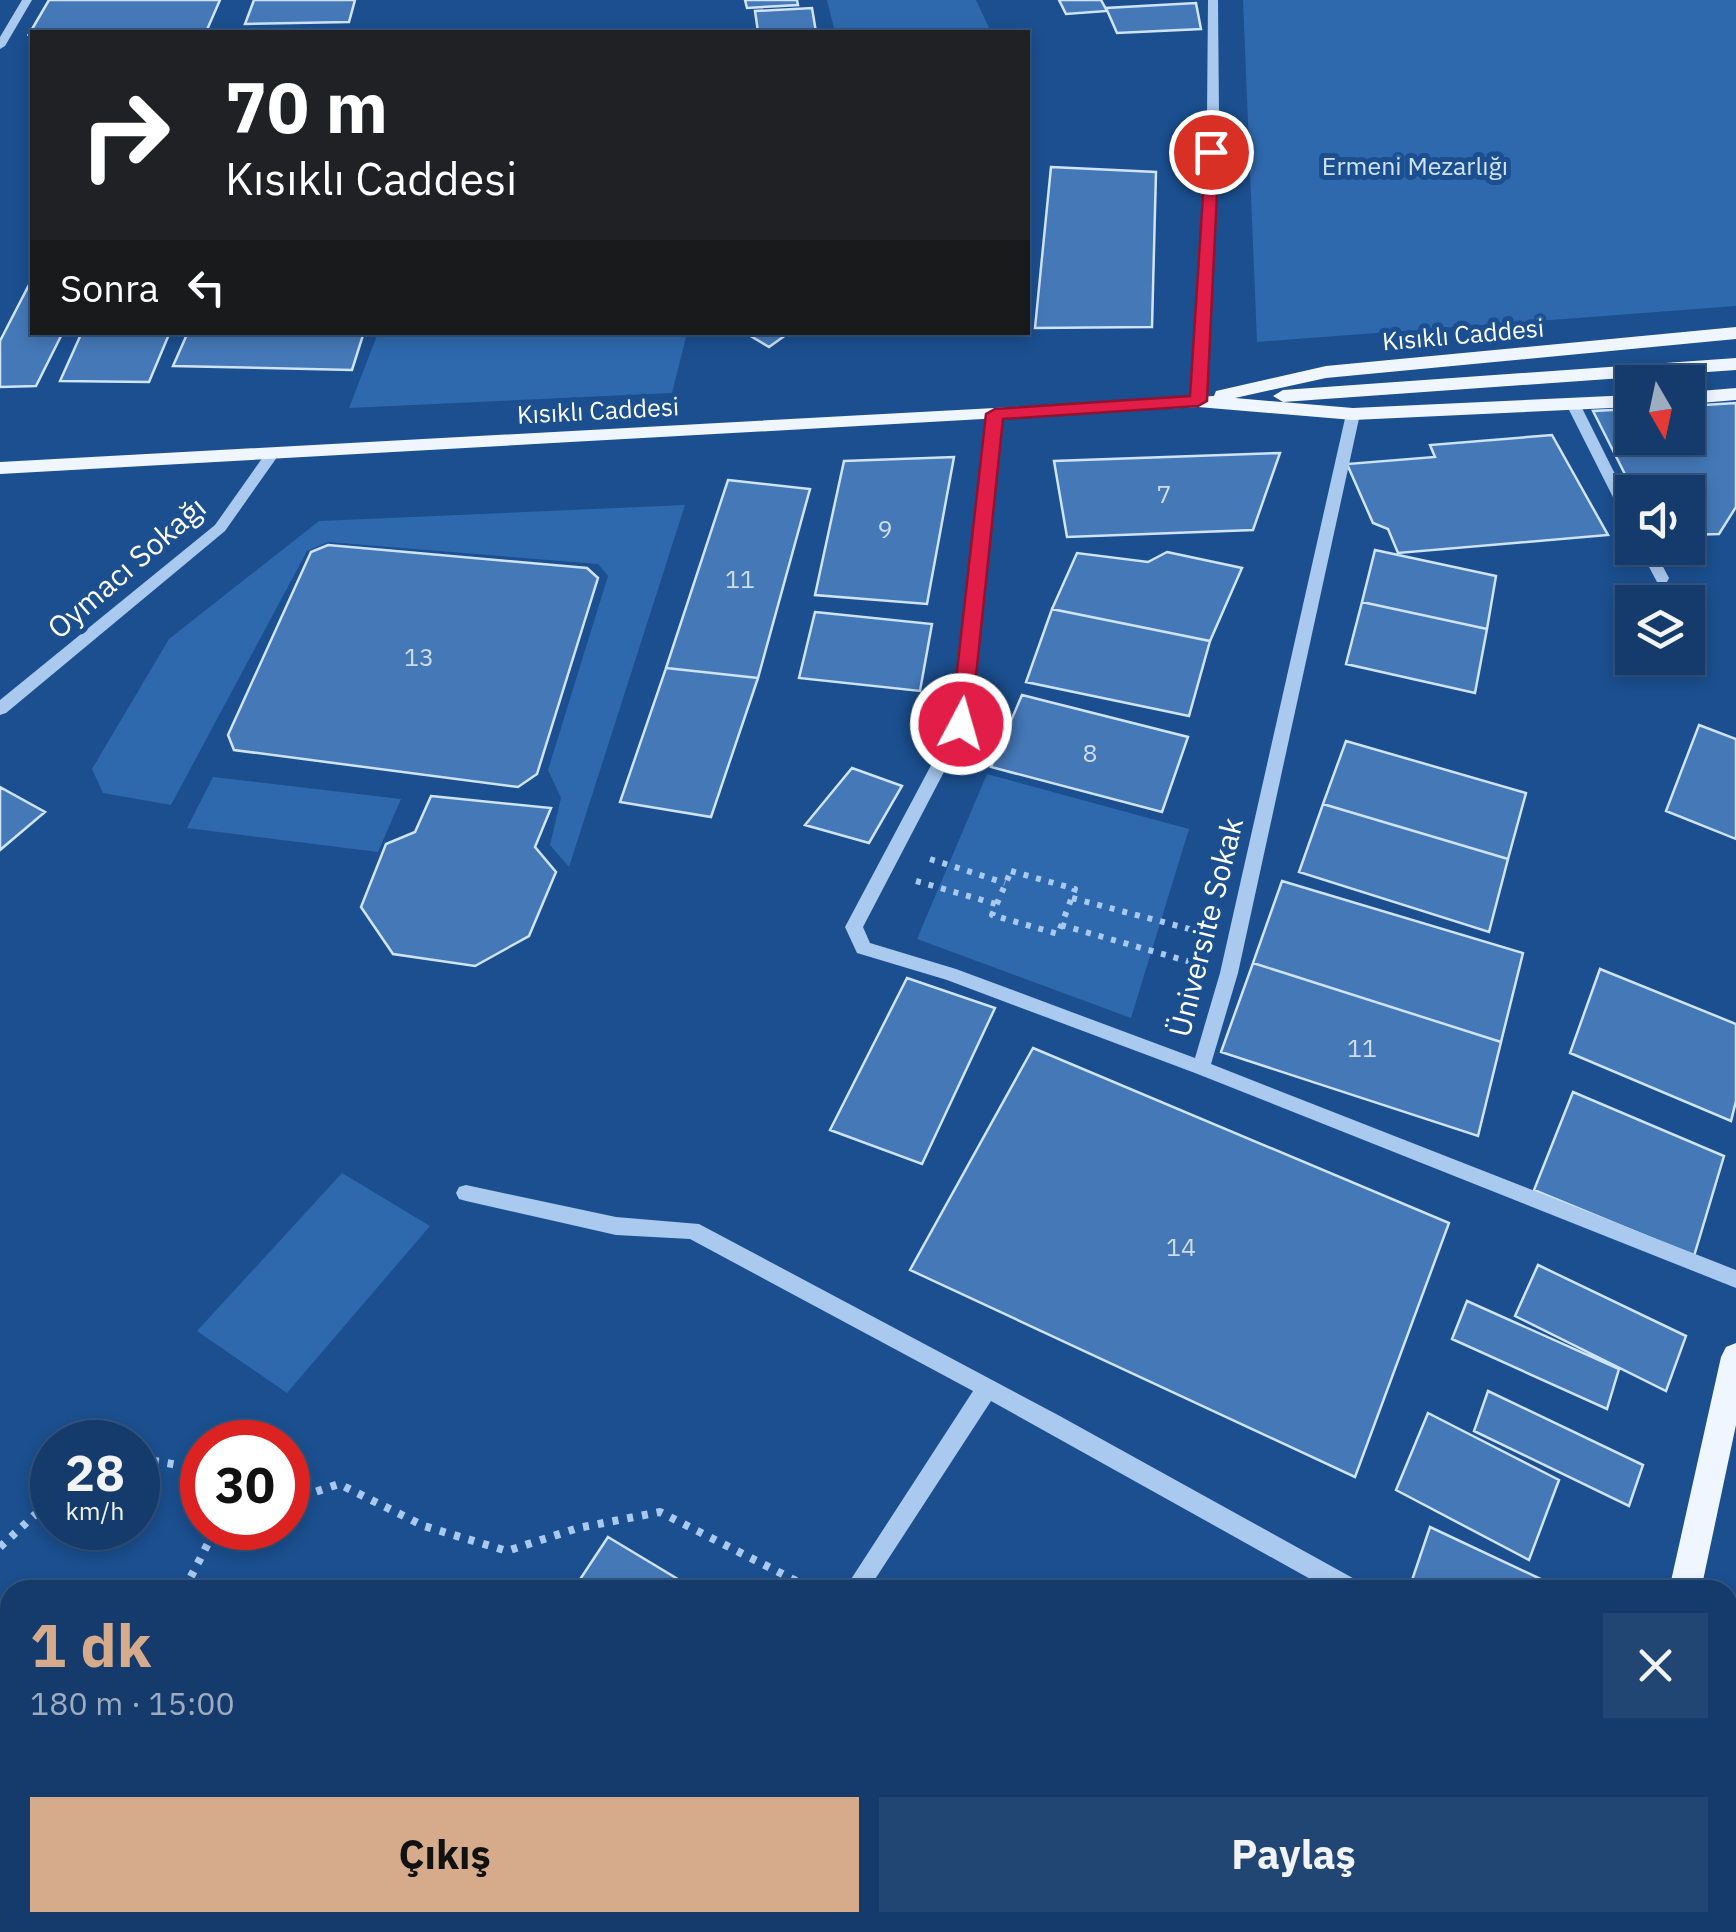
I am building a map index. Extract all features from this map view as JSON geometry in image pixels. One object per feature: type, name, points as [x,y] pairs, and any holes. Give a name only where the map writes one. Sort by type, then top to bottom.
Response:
[{"type":"main road","name":"Kısıklı Caddesi","points":[[1198,401],[1326,372],[1736,333]]},
{"type":"main road","points":[[1198,401],[1736,364]]},
{"type":"main road","points":[[1705,397],[1736,394]]},
{"type":"main road","name":"Kısıklı Caddesi","points":[[0,468],[1198,401],[1353,414],[1615,403]]},
{"type":"main road","points":[[1688,1580],[1731,1413],[1736,1357]]},
{"type":"street","points":[[0,46],[27,0]]},
{"type":"street","points":[[1198,401],[1213,116],[1213,0]]},
{"type":"street","points":[[1573,404],[1615,487]]},
{"type":"street","points":[[995,414],[961,724],[854,926],[862,948],[950,974],[1200,1068]]},
{"type":"street","name":"Üniversite Sokak","points":[[1353,414],[1229,973],[1200,1068],[1736,1279]]},
{"type":"street","name":"Oymacı Sokağı","points":[[0,708],[220,528],[273,453]]},
{"type":"street","points":[[1655,565],[1662,578]]},
{"type":"street","points":[[466,1193],[616,1226],[692,1230],[1334,1580]]},
{"type":"street","points":[[863,1580],[988,1388]]},
{"type":"path","points":[[895,848],[1006,883]]},
{"type":"path","points":[[1011,870],[1075,889],[1072,898],[1058,934],[992,915],[1011,870]]},
{"type":"path","points":[[884,871],[996,904]]},
{"type":"path","points":[[1072,898],[1236,941]]},
{"type":"path","points":[[1061,925],[1229,973]]},
{"type":"path","points":[[310,1494],[340,1484],[424,1526],[507,1551],[578,1528],[660,1512],[794,1580]]},
{"type":"path","points":[[0,1547],[30,1519]]},
{"type":"path","points":[[189,1580],[205,1550]]},
{"type":"green space","points":[[827,0],[976,0],[990,30],[834,30]]},
{"type":"green space","name":"Ermeni Mezarlığı","points":[[1243,0],[1736,0],[1736,306],[1257,342]]},
{"type":"green space","points":[[377,335],[686,335],[672,393],[349,408]]},
{"type":"green space","points":[[685,505],[569,867],[550,845],[561,798],[548,770],[608,576],[598,564],[328,542],[307,551],[171,805],[103,793],[92,769],[169,639],[319,521]]},
{"type":"green space","points":[[987,774],[1189,829],[1131,1018],[917,939]]},
{"type":"green space","points":[[213,777],[401,799],[378,852],[187,828]]},
{"type":"green space","points":[[342,1173],[430,1226],[287,1393],[197,1331]]},
{"type":"building","points":[[49,0],[220,0],[207,30],[32,30]]},
{"type":"building","points":[[254,0],[355,0],[349,22],[245,24]]},
{"type":"building","points":[[745,0],[797,0],[798,5],[747,8]]},
{"type":"building","points":[[1059,0],[1101,0],[1107,11],[1066,14]]},
{"type":"building","points":[[1196,3],[1201,29],[1117,33],[1106,8]]},
{"type":"building","points":[[812,8],[816,30],[758,30],[755,11]]},
{"type":"building","points":[[1051,167],[1156,172],[1152,327],[1035,328]]},
{"type":"building","points":[[30,283],[30,335],[62,335],[36,386],[0,387],[0,341]]},
{"type":"building","points":[[81,335],[169,335],[149,382],[60,381]]},
{"type":"building","points":[[187,335],[363,335],[352,370],[173,366]]},
{"type":"building","points":[[749,335],[786,335],[769,347]]},
{"type":"building","points":[[1736,403],[1736,507],[1719,534],[1705,534],[1705,475],[1625,475],[1615,455],[1705,455],[1705,405]]},
{"type":"building","points":[[1615,410],[1615,454],[1593,411]]},
{"type":"building","points":[[1552,435],[1608,535],[1398,553],[1388,529],[1373,523],[1347,464],[1435,457],[1430,445]]},
{"type":"building","points":[[1280,453],[1253,530],[1067,537],[1054,461]]},
{"type":"building","points":[[954,457],[927,604],[815,595],[844,461]]},
{"type":"building","points":[[728,480],[810,489],[758,678],[666,668]]},
{"type":"building","points":[[328,545],[587,568],[598,578],[537,774],[518,787],[234,750],[228,735],[311,552]]},
{"type":"building","points":[[1375,550],[1496,576],[1487,629],[1362,602]]},
{"type":"building","points":[[1167,552],[1242,568],[1210,641],[1052,609],[1077,553],[1148,562]]},
{"type":"building","points":[[1362,602],[1487,629],[1475,693],[1346,664]]},
{"type":"building","points":[[1052,609],[1210,641],[1189,716],[1026,682]]},
{"type":"building","points":[[815,612],[932,624],[920,691],[799,678]]},
{"type":"building","points":[[666,668],[758,678],[711,817],[620,802]]},
{"type":"building","points":[[1022,695],[1188,737],[1162,812],[991,767]]},
{"type":"building","points":[[1699,725],[1736,739],[1736,839],[1666,811]]},
{"type":"building","points":[[1346,741],[1526,793],[1508,859],[1323,804]]},
{"type":"building","points":[[852,768],[902,786],[869,843],[805,825]]},
{"type":"building","points":[[0,787],[45,812],[0,850]]},
{"type":"building","points":[[431,796],[551,808],[535,847],[556,872],[529,936],[475,966],[393,954],[361,907],[386,844],[415,832]]},
{"type":"building","points":[[1323,804],[1508,859],[1489,932],[1299,872]]},
{"type":"building","points":[[1282,881],[1523,953],[1501,1042],[1253,963]]},
{"type":"building","points":[[1253,963],[1501,1042],[1478,1136],[1221,1052]]},
{"type":"building","points":[[1600,969],[1736,1024],[1736,1101],[1731,1121],[1570,1053]]},
{"type":"building","points":[[907,978],[995,1008],[922,1164],[830,1130]]},
{"type":"building","points":[[1033,1048],[1449,1223],[1355,1477],[910,1270]]},
{"type":"building","points":[[1573,1092],[1724,1156],[1694,1256],[1534,1190]]},
{"type":"building","points":[[1538,1265],[1686,1336],[1666,1391],[1515,1316]]},
{"type":"building","points":[[1467,1301],[1619,1369],[1607,1409],[1452,1339]]},
{"type":"building","points":[[1488,1391],[1643,1465],[1629,1506],[1474,1431]]},
{"type":"building","points":[[1428,1413],[1559,1480],[1529,1560],[1396,1490]]},
{"type":"building","points":[[1430,1527],[1543,1580],[1412,1580]]},
{"type":"building","points":[[608,1537],[679,1580],[580,1580]]},
{"type":"route","points":[[961,724],[995,414],[1198,401],[1211,152]]}]
